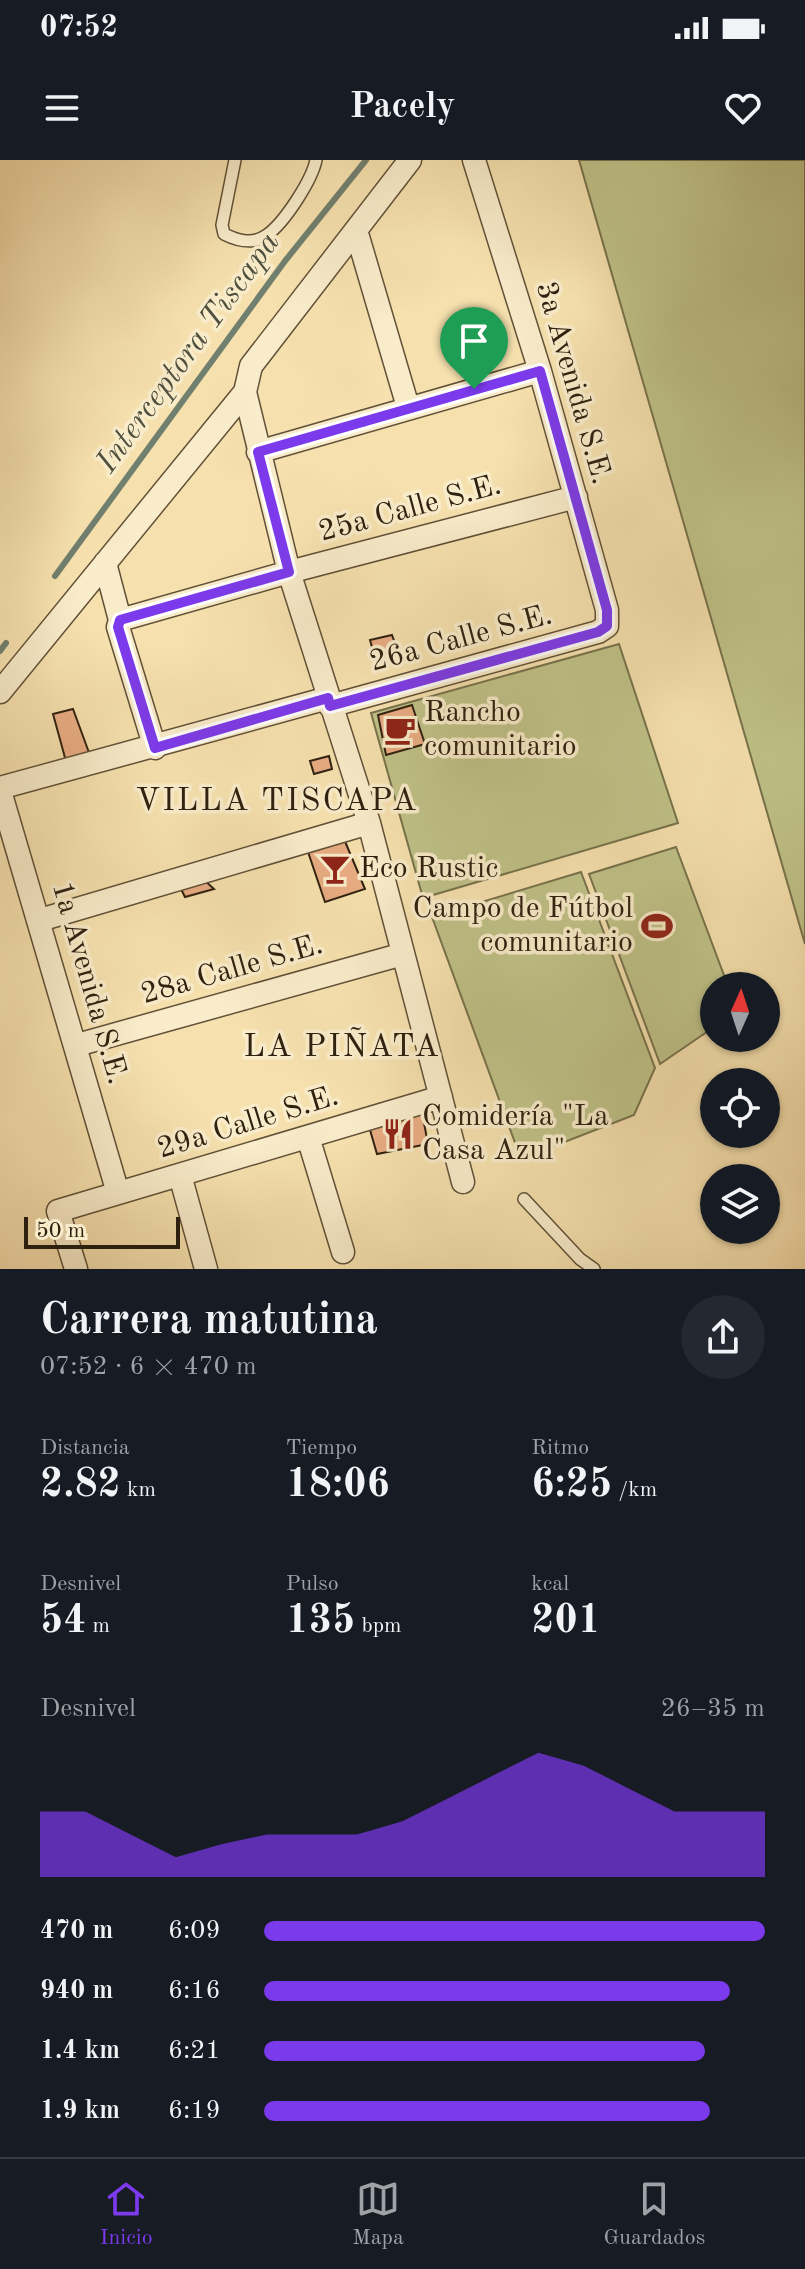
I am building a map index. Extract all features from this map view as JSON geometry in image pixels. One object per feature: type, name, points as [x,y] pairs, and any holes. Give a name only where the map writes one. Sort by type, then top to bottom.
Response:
[{"type":"street","points":[[410,160],[251,366],[245,392],[289,572],[369,823],[463,1182]]},
{"type":"street","name":"3a Avenida S.E.","points":[[474,160],[576,497],[607,610],[607,626]]},
{"type":"street","points":[[356,230],[408,407]]},
{"type":"street","points":[[258,452],[540,371]]},
{"type":"street","points":[[0,692],[245,392]]},
{"type":"street","name":"25a Calle S.E.","points":[[120,620],[576,497]]},
{"type":"street","points":[[105,563],[120,620],[118,627],[155,748]]},
{"type":"street","name":"26a Calle S.E.","points":[[0,790],[598,632],[607,626]]},
{"type":"street","name":"1a Avenida S.E.","points":[[0,790],[118,1193]]},
{"type":"street","points":[[40,920],[369,823]]},
{"type":"street","name":"28a Calle S.E.","points":[[77,1045],[403,954]]},
{"type":"street","name":"29a Calle S.E.","points":[[76,1269],[58,1211],[441,1097]]},
{"type":"street","points":[[308,1137],[343,1252]]},
{"type":"street","points":[[180,1175],[206,1269]]},
{"type":"lane","points":[[235,160],[222,225],[224,234],[237,240],[251,241],[266,236],[276,225],[313,177],[316,160]]},
{"type":"lane","points":[[524,1199],[580,1259],[594,1269]]},
{"type":"green space","points":[[579,160],[805,160],[805,944]]},
{"type":"green space","points":[[619,644],[678,823],[423,898],[371,713]]},
{"type":"green space","name":"Campo de Fútbol comunitario","points":[[676,847],[723,972],[700,972],[700,1037],[660,1064],[589,874]]},
{"type":"green space","points":[[581,872],[655,1068],[634,1115],[521,1159],[432,917]]},
{"type":"building","points":[[392,635],[401,660],[377,665],[370,640]]},
{"type":"building","name":"Rancho comunitario","points":[[412,705],[425,744],[386,755],[378,715]]},
{"type":"building","points":[[73,709],[91,758],[67,765],[53,714]]},
{"type":"building","points":[[329,756],[332,769],[314,774],[310,761]]},
{"type":"building","name":"Eco Rustic","points":[[344,839],[365,889],[325,902],[307,849]]},
{"type":"building","points":[[202,878],[214,889],[185,897],[179,885]]},
{"type":"building","name":"Comidería \"La Casa Azul\"","points":[[421,1107],[428,1144],[377,1154],[368,1123]]},
{"type":"waterway","name":"Interceptora Tiscapa","points":[[55,576],[285,261],[366,160]]},
{"type":"waterway","name":"Interceptora Tiscapa","points":[[0,651],[6,643]]},
{"type":"place","name":"Rancho comunitario","points":[[400,730]]},
{"type":"place","name":"Eco Rustic","points":[[335,869]]},
{"type":"place","name":"Campo de Fútbol comunitario","points":[[657,926]]},
{"type":"place","name":"Comidería \"La Casa Azul\"","points":[[398,1134]]},
{"type":"district","name":"VILLA TISCAPA","points":[[277,802]]},
{"type":"district","name":"LA PIÑATA","points":[[342,1048]]},
{"type":"route","points":[[540,371],[607,610],[607,626],[598,632],[330,706],[328,698],[155,748],[118,627],[120,620],[289,572],[258,452],[474,389],[540,371]]}]
